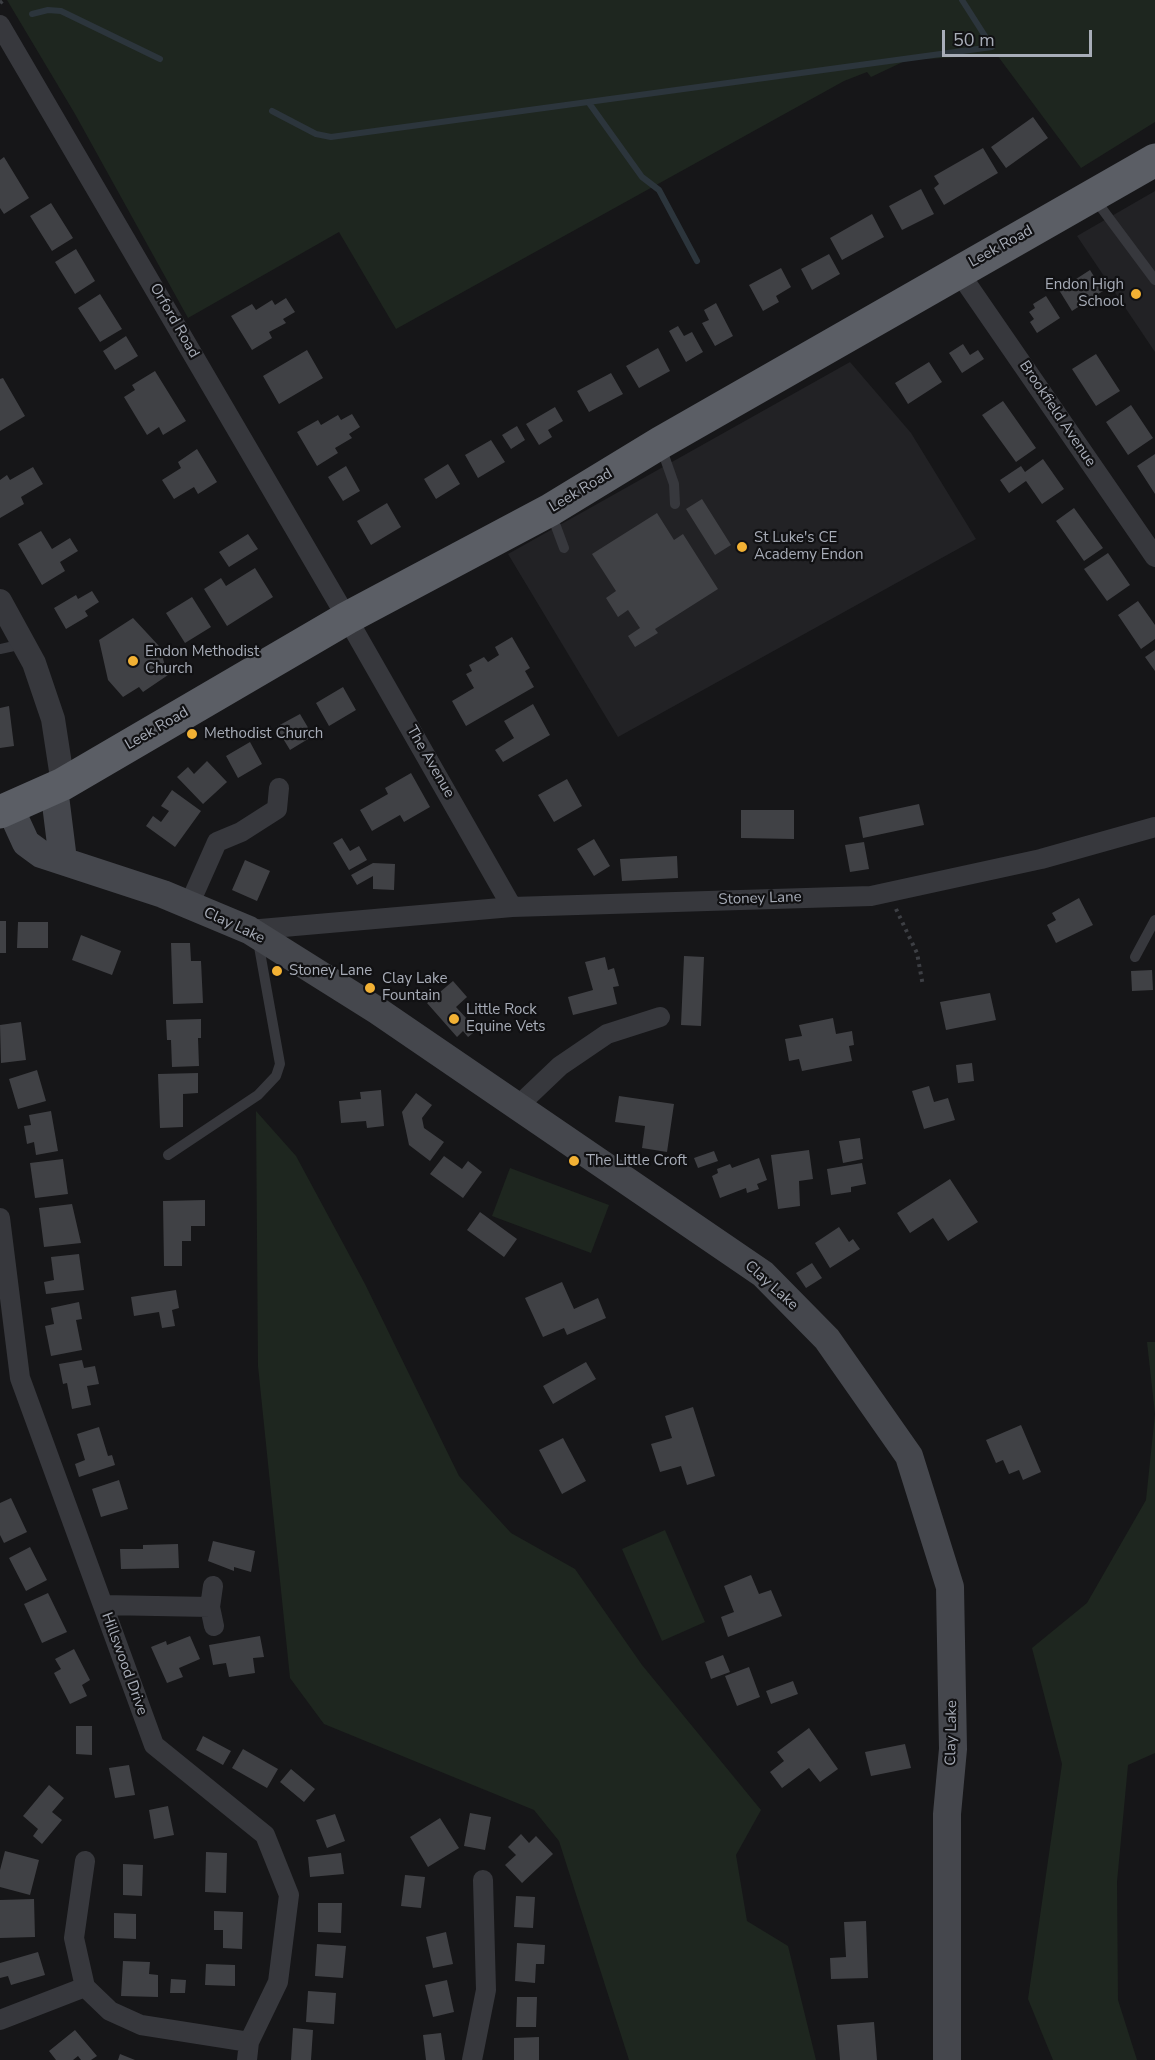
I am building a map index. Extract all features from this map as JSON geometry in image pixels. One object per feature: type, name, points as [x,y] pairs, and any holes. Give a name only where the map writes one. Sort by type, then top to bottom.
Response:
[{"type":"highway","name":"Leek Road","points":[[5,810],[59,786],[347,618],[550,510],[660,443],[1155,159]]},
{"type":"main road","points":[[59,786],[63,860]]},
{"type":"main road","name":"Clay Lake","points":[[5,810],[26,843],[41,854],[189,905],[253,932],[378,1011],[519,1105],[763,1274],[827,1338],[909,1456],[950,1587],[953,1749],[947,1814],[947,2060]]},
{"type":"street","name":"Orford Road","points":[[0,25],[347,618]]},
{"type":"street","name":"Brookfield Avenue","points":[[958,271],[1155,557]]},
{"type":"street","points":[[0,602],[34,663],[53,719],[59,786]]},
{"type":"street","name":"The Avenue","points":[[347,618],[512,907]]},
{"type":"street","points":[[189,905],[218,842],[241,832],[277,809],[279,788]]},
{"type":"street","name":"Stoney Lane","points":[[253,932],[512,907],[871,896],[1041,859],[1155,828]]},
{"type":"street","points":[[519,1105],[560,1066],[607,1034],[660,1017]]},
{"type":"street","name":"Hillswood Drive","points":[[0,1218],[20,1378],[154,1745],[265,1836],[289,1895],[278,1982],[248,2051]]},
{"type":"street","points":[[103,1605],[212,1616],[213,1586]]},
{"type":"street","points":[[85,1861],[74,1938],[85,1987],[110,2011],[141,2025],[248,2051]]},
{"type":"street","points":[[472,2060],[486,1990],[483,1880]]},
{"type":"street","points":[[0,2020],[85,1987]]},
{"type":"lane","points":[[1092,195],[1155,280]]},
{"type":"lane","points":[[660,443],[674,484],[675,504]]},
{"type":"lane","points":[[550,510],[564,548]]},
{"type":"lane","points":[[0,650],[23,644]]},
{"type":"lane","points":[[1135,957],[1155,920]]},
{"type":"lane","points":[[168,1155],[258,1095],[276,1076],[280,1064],[253,932]]},
{"type":"path","points":[[0,3],[4,0]]},
{"type":"path","points":[[888,892],[917,953],[924,986]]},
{"type":"shaded area","points":[[7,0],[1155,0],[1155,122],[1081,168],[997,55],[907,60],[871,77],[867,72],[844,81],[396,329],[339,232],[188,318],[75,114]]},
{"type":"shaded area","name":"Endon High School","points":[[1155,191],[1155,352],[1077,236]]},
{"type":"shaded area","name":"St Luke's CE Academy Endon","points":[[850,362],[911,433],[976,539],[618,737],[508,554]]},
{"type":"shaded area","points":[[256,1111],[296,1156],[365,1284],[459,1476],[511,1533],[575,1569],[642,1665],[761,1810],[736,1855],[747,1921],[788,1946],[816,2060],[629,2060],[559,1841],[534,1810],[324,1724],[290,1678],[258,1366]]},
{"type":"shaded area","points":[[510,1168],[609,1205],[591,1253],[492,1216]]},
{"type":"shaded area","points":[[1147,1342],[1155,1342],[1155,1414]]},
{"type":"shaded area","points":[[1155,1414],[1155,1753],[1128,1765],[1117,1882],[1118,2000],[1137,2060],[1053,2060],[1028,1999],[1062,1764],[1032,1648],[1087,1603],[1146,1500]]},
{"type":"shaded area","points":[[665,1530],[705,1622],[662,1641],[622,1549]]},
{"type":"building","points":[[1033,117],[1048,138],[1006,168],[991,147]]},
{"type":"building","points":[[983,148],[998,173],[944,205],[934,188],[939,184],[934,176]]},
{"type":"building","points":[[4,157],[29,198],[4,214],[0,208],[0,160]]},
{"type":"building","points":[[921,189],[934,214],[902,230],[889,206]]},
{"type":"building","points":[[51,203],[73,238],[52,251],[30,216]]},
{"type":"building","points":[[872,214],[884,237],[842,260],[830,238]]},
{"type":"building","points":[[76,249],[95,281],[75,294],[55,262]]},
{"type":"building","points":[[829,254],[840,274],[812,290],[801,269]]},
{"type":"building","points":[[781,268],[791,287],[776,296],[779,302],[763,311],[749,285]]},
{"type":"building","points":[[1090,270],[1103,291],[1072,311],[1059,290]]},
{"type":"building","points":[[100,294],[122,329],[100,342],[78,308]]},
{"type":"building","points":[[1046,296],[1060,318],[1037,333],[1030,322],[1034,319],[1029,312],[1035,308],[1033,304]]},
{"type":"building","points":[[286,298],[295,312],[283,319],[286,323],[269,332],[272,338],[252,350],[231,316],[252,304],[256,310],[272,300],[275,305]]},
{"type":"building","points":[[716,303],[733,336],[715,346],[702,323],[709,320],[704,310]]},
{"type":"building","points":[[678,326],[684,336],[692,332],[703,352],[686,362],[669,331]]},
{"type":"building","points":[[126,336],[138,356],[115,370],[103,351]]},
{"type":"building","points":[[963,344],[970,355],[978,350],[984,359],[962,373],[949,353]]},
{"type":"building","points":[[658,348],[670,371],[639,388],[626,366]]},
{"type":"building","points":[[307,350],[323,378],[279,404],[263,376]]},
{"type":"building","points":[[1096,354],[1120,391],[1096,406],[1072,369]]},
{"type":"building","points":[[929,362],[942,382],[908,404],[895,383]]},
{"type":"building","points":[[155,371],[186,421],[163,435],[159,427],[147,435],[124,397],[135,390],[132,385]]},
{"type":"building","points":[[611,373],[623,394],[589,412],[577,391]]},
{"type":"building","points":[[3,378],[25,416],[0,431],[0,379]]},
{"type":"building","points":[[1003,401],[1036,448],[1016,462],[982,415]]},
{"type":"building","points":[[1131,405],[1153,438],[1128,455],[1106,422]]},
{"type":"building","points":[[555,407],[563,421],[548,430],[552,437],[539,445],[526,424]]},
{"type":"building","points":[[352,414],[360,427],[349,434],[352,438],[335,448],[338,453],[317,466],[297,432],[318,420],[321,425],[338,415],[341,420]]},
{"type":"building","points":[[517,426],[525,440],[511,449],[502,435]]},
{"type":"building","points":[[491,440],[505,462],[478,478],[465,455]]},
{"type":"building","points":[[197,449],[217,482],[198,494],[194,487],[174,499],[162,480],[181,468],[178,462]]},
{"type":"building","points":[[1155,454],[1155,494],[1137,466]]},
{"type":"building","points":[[1043,459],[1064,489],[1042,504],[1026,481],[1009,493],[1000,480],[1021,466],[1025,472]]},
{"type":"building","points":[[448,464],[460,484],[436,499],[424,479]]},
{"type":"building","points":[[346,466],[360,491],[343,501],[328,477]]},
{"type":"building","points":[[33,467],[43,484],[21,497],[24,504],[0,518],[0,480],[7,475],[10,480]]},
{"type":"building","points":[[702,499],[731,545],[715,555],[686,509]]},
{"type":"building","points":[[387,503],[401,527],[371,545],[357,521]]},
{"type":"building","points":[[1074,508],[1103,548],[1084,561],[1056,521]]},
{"type":"building","points":[[657,513],[674,540],[683,534],[718,589],[655,629],[658,633],[635,647],[628,636],[640,628],[628,610],[618,617],[606,598],[616,591],[592,554]]},
{"type":"building","points":[[41,531],[52,549],[70,538],[78,551],[60,562],[65,571],[42,585],[18,544]]},
{"type":"building","points":[[248,534],[258,549],[229,567],[219,552]]},
{"type":"building","points":[[1108,553],[1130,585],[1107,601],[1084,569]]},
{"type":"building","points":[[255,568],[273,597],[227,626],[204,589],[221,578],[226,586]]},
{"type":"building","points":[[92,591],[99,602],[85,611],[88,616],[66,629],[54,608],[76,595],[78,599]]},
{"type":"building","points":[[192,597],[211,627],[185,643],[166,613]]},
{"type":"building","points":[[1138,601],[1155,625],[1155,639],[1141,649],[1118,615]]},
{"type":"building","name":"Endon Methodist Church","points":[[133,618],[159,646],[168,675],[143,692],[139,687],[123,697],[108,680],[99,640]]},
{"type":"building","points":[[512,637],[530,668],[525,671],[534,687],[466,726],[452,701],[474,688],[466,674],[472,671],[469,665],[484,657],[488,662],[499,655],[495,647]]},
{"type":"building","points":[[1155,650],[1155,671],[1145,657]]},
{"type":"building","points":[[343,687],[356,710],[329,726],[316,703]]},
{"type":"building","points":[[533,704],[550,735],[503,762],[495,750],[514,738],[504,721]]},
{"type":"building","points":[[9,706],[14,746],[0,748],[0,708]]},
{"type":"building","points":[[300,714],[313,736],[290,750],[276,727]]},
{"type":"building","points":[[250,742],[262,764],[238,778],[226,756]]},
{"type":"building","points":[[207,761],[227,782],[203,804],[177,777],[188,767],[194,774]]},
{"type":"building","points":[[411,773],[430,807],[404,822],[400,815],[372,831],[360,810],[388,794],[385,788]]},
{"type":"building","points":[[567,779],[582,806],[554,822],[538,795]]},
{"type":"building","points":[[172,790],[201,811],[175,847],[146,826],[153,816],[161,822],[169,811],[161,806]]},
{"type":"building","points":[[919,804],[924,825],[863,838],[859,817]]},
{"type":"building","points":[[741,810],[794,810],[794,839],[741,838]]},
{"type":"building","points":[[342,838],[350,851],[359,846],[367,860],[349,870],[333,843]]},
{"type":"building","points":[[594,839],[610,866],[594,876],[577,849]]},
{"type":"building","points":[[864,842],[869,869],[850,872],[845,845]]},
{"type":"building","points":[[677,856],[678,878],[622,881],[620,859]]},
{"type":"building","points":[[245,860],[270,871],[257,901],[232,890]]},
{"type":"building","points":[[373,863],[395,864],[394,890],[373,889],[373,876],[357,885],[351,875]]},
{"type":"building","points":[[1079,898],[1093,925],[1056,943],[1047,925],[1056,920],[1052,913]]},
{"type":"building","points":[[0,921],[6,921],[6,953],[0,953]]},
{"type":"building","points":[[18,922],[48,922],[48,948],[17,948]]},
{"type":"building","points":[[81,935],[121,951],[112,975],[72,960]]},
{"type":"building","points":[[171,943],[190,943],[191,961],[201,961],[203,1003],[173,1004]]},
{"type":"building","points":[[684,956],[704,957],[701,1026],[681,1025]]},
{"type":"building","points":[[605,957],[608,970],[614,968],[619,986],[613,987],[617,1004],[573,1015],[568,997],[593,990],[585,962]]},
{"type":"building","points":[[1152,970],[1153,990],[1132,991],[1131,971]]},
{"type":"building","name":"Little Rock Equine Vets","points":[[453,981],[467,997],[456,1007],[477,1030],[468,1037],[463,1031],[457,1037],[427,1003]]},
{"type":"building","points":[[990,993],[996,1020],[946,1030],[940,1002]]},
{"type":"building","points":[[833,1018],[836,1034],[852,1031],[854,1045],[849,1046],[852,1061],[802,1071],[799,1059],[789,1061],[785,1039],[802,1036],[799,1025]]},
{"type":"building","points":[[201,1019],[201,1038],[198,1038],[199,1066],[172,1067],[171,1040],[167,1040],[166,1020]]},
{"type":"building","points":[[21,1022],[26,1060],[1,1063],[0,1025]]},
{"type":"building","points":[[972,1063],[974,1081],[958,1083],[956,1065]]},
{"type":"building","points":[[37,1070],[46,1101],[18,1109],[9,1079]]},
{"type":"building","points":[[198,1073],[198,1093],[183,1094],[183,1127],[160,1128],[158,1074]]},
{"type":"building","points":[[929,1086],[934,1102],[948,1098],[955,1120],[924,1129],[912,1091]]},
{"type":"building","points":[[381,1090],[384,1126],[367,1128],[366,1121],[341,1123],[339,1101],[361,1099],[360,1092]]},
{"type":"building","points":[[416,1093],[432,1105],[422,1118],[424,1128],[444,1142],[430,1161],[409,1145],[402,1112]]},
{"type":"building","points":[[619,1096],[674,1104],[667,1152],[642,1148],[645,1126],[615,1122]]},
{"type":"building","points":[[51,1111],[58,1151],[36,1155],[34,1142],[27,1144],[24,1126],[31,1125],[29,1115]]},
{"type":"building","points":[[860,1138],[863,1159],[843,1163],[839,1141]]},
{"type":"building","points":[[809,1150],[813,1179],[799,1181],[800,1206],[778,1209],[771,1155]]},
{"type":"building","points":[[714,1151],[718,1161],[698,1168],[694,1158]]},
{"type":"building","points":[[444,1156],[462,1169],[468,1161],[482,1172],[463,1198],[430,1174]]},
{"type":"building","points":[[759,1158],[767,1180],[757,1184],[759,1189],[747,1193],[746,1188],[720,1198],[712,1176],[718,1173],[717,1169],[730,1164],[732,1168]]},
{"type":"building","points":[[63,1159],[68,1194],[35,1198],[30,1163]]},
{"type":"building","points":[[862,1163],[866,1184],[851,1187],[851,1192],[831,1195],[827,1169]]},
{"type":"building","points":[[950,1179],[978,1222],[948,1241],[933,1218],[910,1233],[897,1213]]},
{"type":"building","points":[[205,1200],[205,1226],[191,1226],[191,1241],[182,1241],[182,1266],[164,1266],[163,1201]]},
{"type":"building","points":[[72,1204],[81,1243],[44,1247],[39,1208]]},
{"type":"building","points":[[480,1212],[517,1239],[504,1257],[467,1230]]},
{"type":"building","points":[[839,1227],[849,1242],[853,1239],[860,1249],[830,1268],[815,1243]]},
{"type":"building","points":[[79,1254],[84,1290],[46,1294],[44,1282],[54,1280],[51,1257]]},
{"type":"building","points":[[812,1263],[822,1278],[806,1288],[796,1273]]},
{"type":"building","points":[[562,1282],[574,1309],[598,1298],[606,1318],[567,1335],[564,1328],[543,1337],[525,1298]]},
{"type":"building","points":[[176,1290],[179,1308],[172,1310],[175,1326],[162,1328],[159,1312],[134,1316],[131,1297]]},
{"type":"building","points":[[79,1302],[82,1319],[76,1320],[82,1350],[51,1356],[45,1326],[54,1324],[51,1308]]},
{"type":"building","points":[[82,1360],[84,1368],[95,1366],[99,1384],[87,1386],[91,1405],[72,1409],[67,1383],[63,1384],[59,1364]]},
{"type":"building","points":[[586,1362],[596,1379],[553,1404],[543,1386]]},
{"type":"building","points":[[693,1407],[715,1476],[687,1485],[681,1466],[660,1472],[651,1444],[672,1438],[665,1416]]},
{"type":"building","points":[[1021,1425],[1041,1472],[1023,1480],[1019,1470],[1009,1474],[1003,1460],[996,1463],[986,1440]]},
{"type":"building","points":[[99,1427],[108,1456],[112,1455],[115,1465],[79,1477],[75,1464],[85,1460],[77,1434]]},
{"type":"building","points":[[563,1438],[586,1481],[562,1494],[539,1450]]},
{"type":"building","points":[[119,1480],[128,1509],[101,1517],[92,1489]]},
{"type":"building","points":[[11,1498],[27,1532],[4,1543],[0,1535],[0,1503]]},
{"type":"building","points":[[213,1541],[255,1551],[251,1572],[234,1567],[234,1571],[208,1561]]},
{"type":"building","points":[[178,1544],[179,1568],[121,1569],[120,1549],[143,1549],[143,1545]]},
{"type":"building","points":[[30,1547],[47,1580],[26,1591],[9,1558]]},
{"type":"building","points":[[751,1575],[759,1594],[771,1590],[782,1616],[728,1637],[721,1617],[734,1612],[724,1586]]},
{"type":"building","points":[[48,1593],[67,1632],[42,1643],[24,1604]]},
{"type":"building","points":[[190,1636],[200,1659],[179,1668],[183,1677],[167,1683],[151,1647],[166,1641],[167,1645]]},
{"type":"building","points":[[260,1636],[264,1657],[253,1658],[255,1673],[229,1677],[226,1663],[213,1665],[209,1645]]},
{"type":"building","points":[[74,1649],[90,1680],[82,1685],[87,1696],[70,1704],[54,1673],[61,1669],[55,1659]]},
{"type":"building","points":[[723,1655],[730,1672],[711,1679],[705,1662]]},
{"type":"building","points":[[749,1667],[760,1697],[737,1706],[725,1676]]},
{"type":"building","points":[[793,1681],[798,1694],[771,1704],[766,1691]]},
{"type":"building","points":[[76,1726],[92,1726],[92,1755],[76,1754]]},
{"type":"building","points":[[809,1728],[838,1769],[820,1782],[809,1768],[782,1788],[770,1772],[784,1761],[777,1752]]},
{"type":"building","points":[[203,1736],[231,1751],[223,1765],[196,1750]]},
{"type":"building","points":[[905,1744],[911,1768],[871,1776],[865,1752]]},
{"type":"building","points":[[243,1749],[278,1769],[267,1788],[232,1768]]},
{"type":"building","points":[[129,1765],[135,1795],[115,1798],[109,1768]]},
{"type":"building","points":[[291,1769],[315,1789],[304,1802],[280,1782]]},
{"type":"building","points":[[49,1785],[64,1798],[52,1812],[62,1820],[42,1844],[33,1836],[38,1829],[23,1816]]},
{"type":"building","points":[[168,1806],[174,1835],[154,1839],[149,1810]]},
{"type":"building","points":[[470,1813],[491,1817],[485,1850],[464,1846]]},
{"type":"building","points":[[335,1814],[345,1841],[327,1848],[316,1820]]},
{"type":"building","points":[[440,1818],[459,1848],[428,1867],[410,1837]]},
{"type":"building","points":[[521,1834],[529,1843],[536,1836],[553,1854],[522,1883],[505,1865],[516,1855],[508,1847]]},
{"type":"building","points":[[5,1851],[39,1860],[30,1895],[0,1887],[0,1870]]},
{"type":"building","points":[[206,1852],[227,1853],[226,1893],[205,1892]]},
{"type":"building","points":[[341,1853],[344,1874],[310,1877],[308,1857]]},
{"type":"building","points":[[123,1864],[143,1865],[142,1896],[123,1895]]},
{"type":"building","points":[[405,1875],[425,1877],[421,1908],[401,1906]]},
{"type":"building","points":[[516,1896],[535,1897],[533,1928],[514,1927]]},
{"type":"building","points":[[34,1899],[35,1937],[0,1938],[0,1900]]},
{"type":"building","points":[[318,1903],[342,1903],[341,1933],[318,1932]]},
{"type":"building","points":[[214,1911],[243,1912],[242,1949],[223,1948],[223,1930],[214,1930]]},
{"type":"building","points":[[114,1913],[136,1914],[136,1939],[114,1938]]},
{"type":"building","points":[[866,1921],[868,1978],[831,1979],[830,1958],[846,1957],[844,1922]]},
{"type":"building","points":[[446,1932],[453,1964],[433,1968],[426,1937]]},
{"type":"building","points":[[517,1943],[545,1945],[544,1964],[536,1964],[535,1983],[515,1981]]},
{"type":"building","points":[[317,1944],[346,1946],[343,1978],[315,1976]]},
{"type":"building","points":[[38,1952],[45,1975],[11,1985],[8,1976],[0,1978],[0,1963]]},
{"type":"building","points":[[123,1961],[150,1962],[149,1974],[158,1975],[158,1997],[121,1996]]},
{"type":"building","points":[[206,1964],[235,1965],[235,1986],[205,1985]]},
{"type":"building","points":[[171,1979],[186,1980],[185,1993],[170,1993]]},
{"type":"building","points":[[447,1980],[454,2012],[433,2017],[425,1985]]},
{"type":"building","points":[[308,1991],[336,1993],[334,2024],[306,2022]]},
{"type":"building","points":[[517,1997],[537,1997],[536,2027],[516,2027]]},
{"type":"building","points":[[874,2022],[877,2060],[840,2060],[837,2025]]},
{"type":"building","points":[[293,2028],[313,2030],[311,2060],[291,2060]]},
{"type":"building","points":[[75,2030],[97,2056],[91,2060],[81,2060],[78,2056],[73,2060],[56,2060],[49,2051]]},
{"type":"building","points":[[441,2033],[445,2060],[426,2060],[423,2035]]},
{"type":"building","points":[[539,2037],[539,2060],[514,2060],[514,2038]]},
{"type":"building","points":[[120,2054],[135,2060],[118,2060]]},
{"type":"waterway","points":[[272,111],[316,134],[331,137],[992,47],[962,0]]},
{"type":"waterway","points":[[32,14],[48,10],[61,11],[160,59]]},
{"type":"waterway","points":[[589,103],[642,177],[659,190],[697,261]]},
{"type":"place","name":"Endon High School","points":[[1136,294]]},
{"type":"place","name":"St Luke's CE Academy Endon","points":[[742,547]]},
{"type":"place","name":"Endon Methodist Church","points":[[133,661]]},
{"type":"place","name":"Methodist Church","points":[[192,734]]},
{"type":"place","name":"Stoney Lane","points":[[277,971]]},
{"type":"place","name":"Clay Lake Fountain","points":[[370,988]]},
{"type":"place","name":"Little Rock Equine Vets","points":[[454,1019]]},
{"type":"place","name":"The Little Croft","points":[[574,1161]]}]
